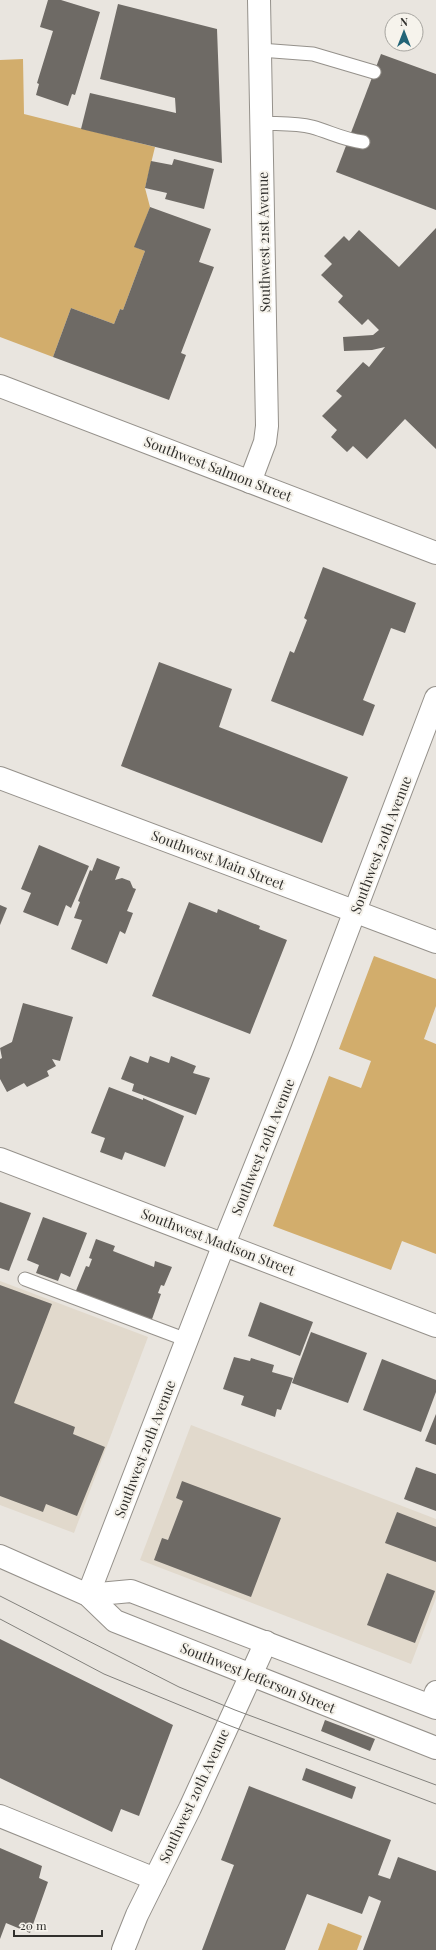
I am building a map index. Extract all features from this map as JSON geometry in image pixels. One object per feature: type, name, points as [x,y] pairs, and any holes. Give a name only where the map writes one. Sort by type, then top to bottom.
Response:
[{"type":"street","name":"Southwest 21st Avenue","points":[[250,482],[265,442],[267,426],[262,123],[258,0]]},
{"type":"street","name":"Southwest Salmon Street","points":[[0,386],[138,437],[250,482],[436,552]]},
{"type":"street","name":"Southwest 20th Avenue","points":[[88,1595],[224,1244],[356,912],[436,698]]},
{"type":"street","name":"Southwest Main Street","points":[[0,778],[436,942]]},
{"type":"street","name":"Southwest Madison Street","points":[[0,1159],[436,1326]]},
{"type":"street","name":"Southwest Jefferson Street","points":[[0,1556],[88,1595],[115,1621],[436,1748]]},
{"type":"street","name":"Southwest Jefferson Street","points":[[88,1595],[131,1591],[266,1642],[434,1702]]},
{"type":"street","name":"Southwest 20th Avenue","points":[[123,1950],[136,1915],[190,1808],[266,1642]]},
{"type":"street","points":[[0,1816],[155,1879]]},
{"type":"lane","points":[[260,50],[313,54],[374,72]]},
{"type":"lane","points":[[262,123],[299,125],[313,128],[348,140],[364,142]]},
{"type":"lane","points":[[25,1279],[187,1340]]},
{"type":"shaded area","points":[[23,59],[24,114],[155,147],[145,188],[150,207],[135,247],[145,251],[123,310],[120,309],[114,324],[71,308],[53,357],[0,337],[0,60]]},
{"type":"shaded area","points":[[374,956],[436,979],[436,1006],[424,1039],[436,1044],[436,1254],[402,1241],[391,1270],[273,1226],[329,1076],[361,1088],[371,1061],[339,1049]]},
{"type":"shaded area","points":[[0,1281],[148,1337],[74,1533],[0,1505]]},
{"type":"shaded area","points":[[191,1425],[436,1519],[436,1598],[411,1664],[140,1560]]},
{"type":"shaded area","points":[[328,1923],[362,1936],[357,1950],[318,1950]]},
{"type":"building","points":[[48,0],[61,0],[100,12],[75,95],[72,94],[68,106],[36,95],[39,84],[37,83],[53,31],[40,27]]},
{"type":"building","points":[[118,4],[217,29],[222,163],[81,129],[90,93],[176,113],[175,98],[100,79]]},
{"type":"building","points":[[381,54],[436,74],[436,210],[336,172]]},
{"type":"building","points":[[174,159],[214,169],[204,209],[165,199],[167,193],[145,188],[151,161],[172,165]]},
{"type":"building","points":[[150,207],[211,229],[199,262],[214,267],[181,353],[186,355],[169,400],[53,357],[71,308],[114,324],[120,309],[123,310],[145,251],[134,247]]},
{"type":"building","points":[[436,228],[436,449],[405,419],[367,459],[353,446],[347,452],[331,437],[337,430],[322,416],[342,396],[336,391],[363,362],[369,367],[385,347],[372,350],[344,351],[343,337],[373,335],[379,330],[368,319],[362,325],[338,302],[343,296],[321,275],[332,264],[324,256],[344,236],[349,241],[359,230],[399,267]]},
{"type":"building","points":[[323,567],[416,603],[405,633],[391,628],[363,700],[375,705],[363,736],[271,701],[290,651],[294,653],[307,620],[304,618]]},
{"type":"building","points":[[159,662],[232,689],[219,727],[348,777],[322,843],[121,766]]},
{"type":"building","points":[[39,845],[89,866],[71,908],[66,905],[58,926],[23,912],[31,893],[21,889]]},
{"type":"building","points":[[97,858],[120,867],[115,880],[122,878],[130,881],[133,888],[136,889],[127,911],[133,913],[125,934],[120,931],[107,964],[71,949],[82,920],[74,918],[80,902],[78,901],[90,870],[92,871]]},
{"type":"building","points":[[189,902],[217,913],[218,909],[260,926],[259,929],[287,940],[250,1034],[152,996]]},
{"type":"building","points":[[0,905],[7,908],[0,925]]},
{"type":"building","points":[[23,1003],[73,1017],[60,1061],[52,1059],[56,1066],[47,1071],[49,1076],[27,1087],[24,1083],[7,1092],[0,1079],[0,1059],[2,1058],[0,1048],[12,1042]]},
{"type":"building","points":[[130,1056],[148,1063],[150,1056],[169,1063],[171,1056],[196,1066],[193,1073],[210,1078],[196,1115],[132,1091],[134,1084],[121,1079]]},
{"type":"building","points":[[109,1087],[143,1100],[143,1098],[184,1116],[165,1167],[125,1152],[122,1160],[100,1152],[105,1138],[91,1133]]},
{"type":"building","points":[[0,1202],[31,1213],[9,1271],[0,1268]]},
{"type":"building","points":[[43,1217],[87,1233],[70,1277],[61,1273],[58,1281],[36,1273],[39,1265],[27,1260]]},
{"type":"building","points":[[96,1239],[115,1246],[113,1251],[154,1267],[155,1261],[172,1267],[164,1286],[161,1285],[158,1293],[161,1294],[151,1322],[75,1293],[86,1266],[89,1267],[92,1259],[89,1258]]},
{"type":"building","points":[[0,1285],[52,1304],[14,1403],[75,1427],[73,1434],[105,1447],[77,1516],[46,1504],[43,1512],[0,1496]]},
{"type":"building","points":[[260,1302],[313,1322],[300,1356],[248,1336]]},
{"type":"building","points":[[311,1332],[367,1353],[348,1403],[292,1383]]},
{"type":"building","points":[[234,1357],[250,1361],[251,1358],[274,1365],[272,1372],[293,1378],[281,1410],[277,1409],[275,1417],[241,1405],[244,1396],[223,1389]]},
{"type":"building","points":[[382,1359],[436,1380],[436,1392],[421,1432],[363,1410]]},
{"type":"building","points":[[436,1414],[436,1445],[425,1441]]},
{"type":"building","points":[[416,1467],[436,1474],[436,1511],[404,1499]]},
{"type":"building","points":[[182,1481],[281,1518],[251,1597],[154,1560],[162,1538],[168,1540],[183,1501],[176,1498]]},
{"type":"building","points":[[397,1512],[436,1527],[436,1562],[385,1543]]},
{"type":"building","points":[[387,1573],[435,1591],[415,1643],[367,1625]]},
{"type":"building","points":[[0,1639],[173,1725],[139,1816],[121,1809],[112,1832],[0,1778]]},
{"type":"building","points":[[325,1720],[375,1739],[370,1751],[321,1731]]},
{"type":"building","points":[[306,1768],[356,1787],[352,1799],[302,1780]]},
{"type":"building","points":[[249,1786],[391,1840],[378,1875],[390,1879],[398,1857],[436,1871],[436,1950],[363,1950],[381,1901],[369,1896],[362,1914],[307,1894],[285,1950],[202,1950],[234,1865],[221,1860]]},
{"type":"building","points":[[0,1848],[42,1866],[39,1878],[48,1882],[30,1933],[6,1923],[0,1939]]},
{"type":"tram line","points":[[0,1596],[179,1687],[235,1710],[436,1785]]},
{"type":"tram line","points":[[0,1619],[104,1674],[228,1725],[436,1804]]}]
